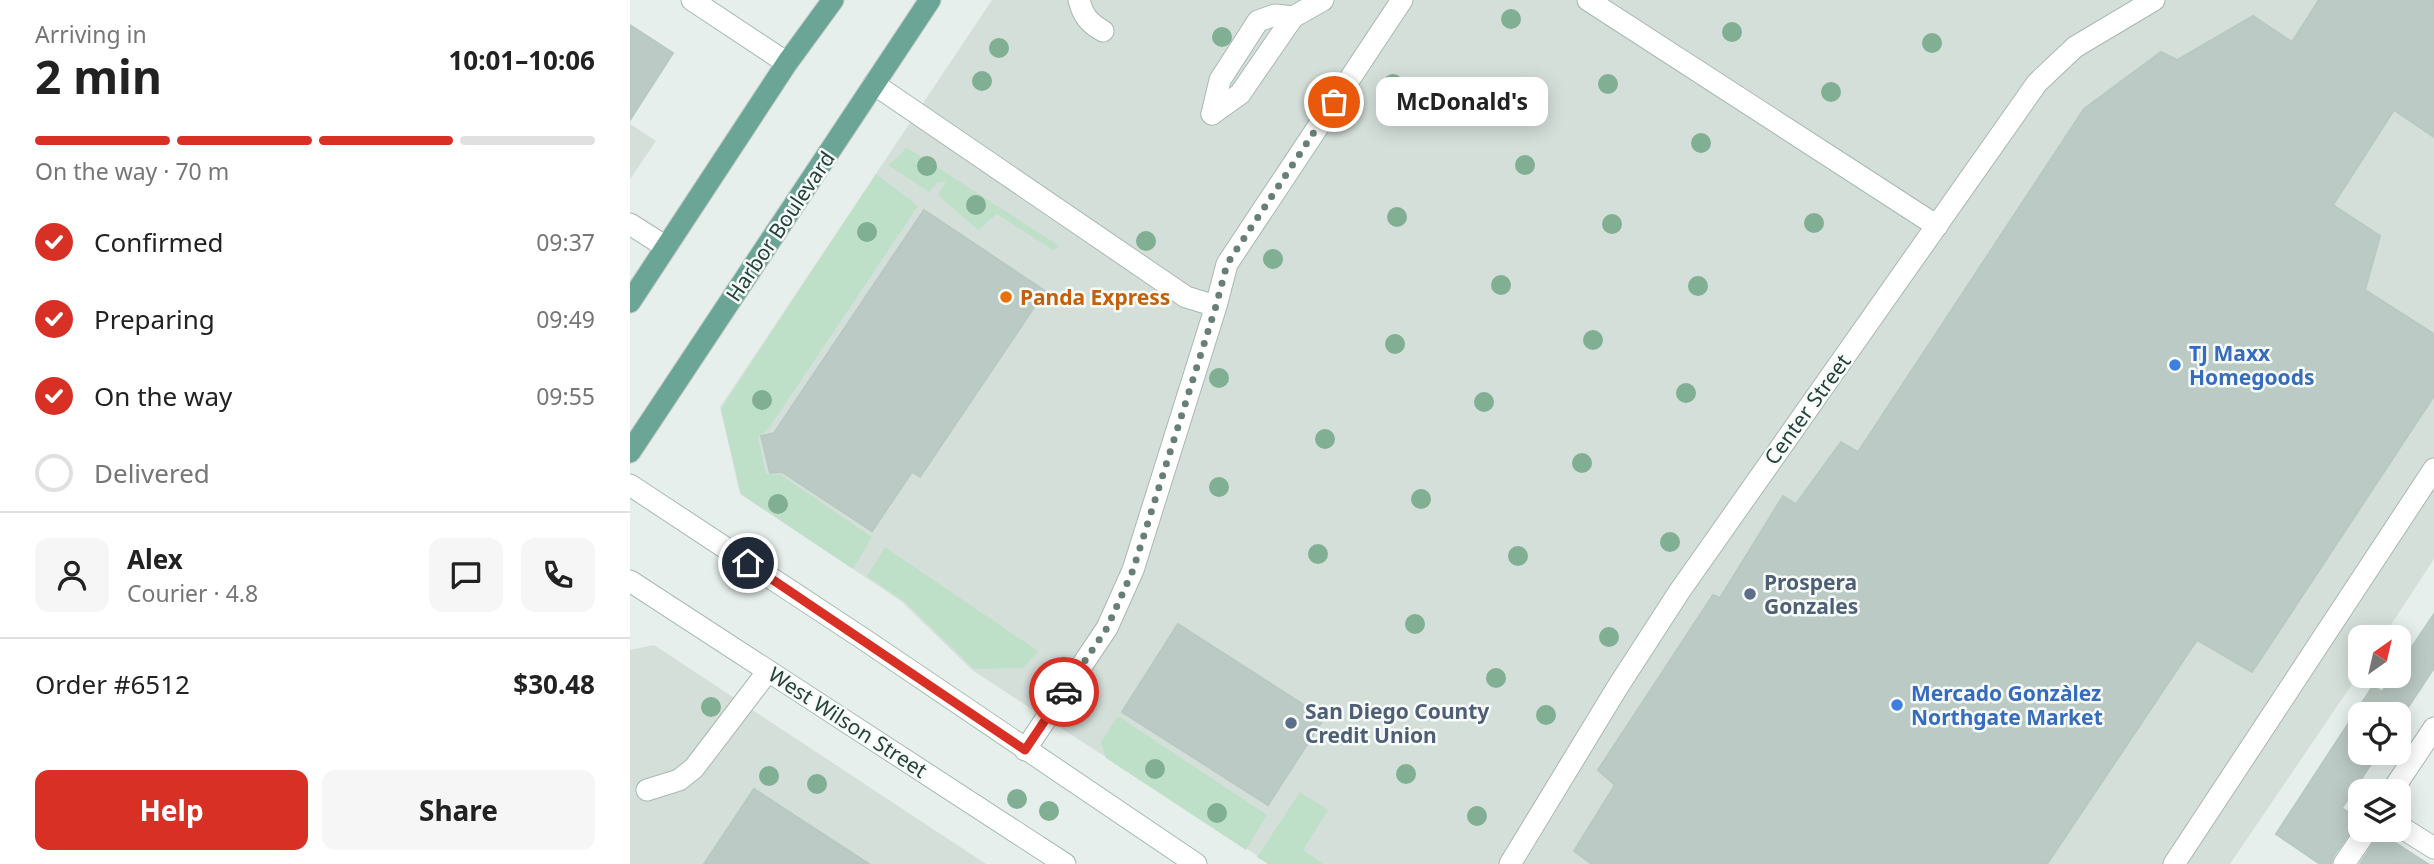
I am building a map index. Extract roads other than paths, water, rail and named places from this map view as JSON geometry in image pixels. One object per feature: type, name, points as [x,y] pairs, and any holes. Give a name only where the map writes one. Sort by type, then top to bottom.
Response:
[{"type":"main road","points":[[630,302],[787,63],[833,0]]},
{"type":"main road","name":"Harbor Boulevard","points":[[630,453],[930,0]]},
{"type":"street","points":[[692,0],[787,63]]},
{"type":"street","points":[[1079,0],[1083,14],[1103,31]]},
{"type":"street","points":[[1212,114],[1240,94],[1293,17],[1323,0]]},
{"type":"street","points":[[1025,750],[1107,628],[1133,570],[1227,264],[1402,0]]},
{"type":"street","points":[[1587,0],[1937,226]]},
{"type":"street","name":"Center Street","points":[[1510,864],[1617,688],[1686,582],[2037,83],[2056,63],[2099,31],[2154,0]]},
{"type":"street","points":[[874,84],[1186,297],[1216,306]]},
{"type":"street","points":[[630,224],[666,247]]},
{"type":"street","points":[[2174,864],[2434,469]]},
{"type":"street","points":[[630,485],[1196,864]]},
{"type":"street","name":"West Wilson Street","points":[[630,581],[1065,864]]},
{"type":"street","points":[[647,790],[679,780],[694,768],[768,671]]},
{"type":"street","points":[[2400,779],[2434,728]]},
{"type":"street","points":[[2411,834],[2434,848]]},
{"type":"street","points":[[2344,864],[2359,842]]},
{"type":"place","name":"McDonald's","points":[[1334,102]]},
{"type":"place","name":"Panda Express","points":[[1006,297]]},
{"type":"place","name":"TJ Maxx Homegoods","points":[[2175,365]]},
{"type":"place","name":"Prospera Gonzales","points":[[1750,594]]},
{"type":"place","name":"Mercado Gonzàlez Northgate Market","points":[[1897,705]]},
{"type":"place","name":"San Diego County Credit Union","points":[[1291,723]]}]
